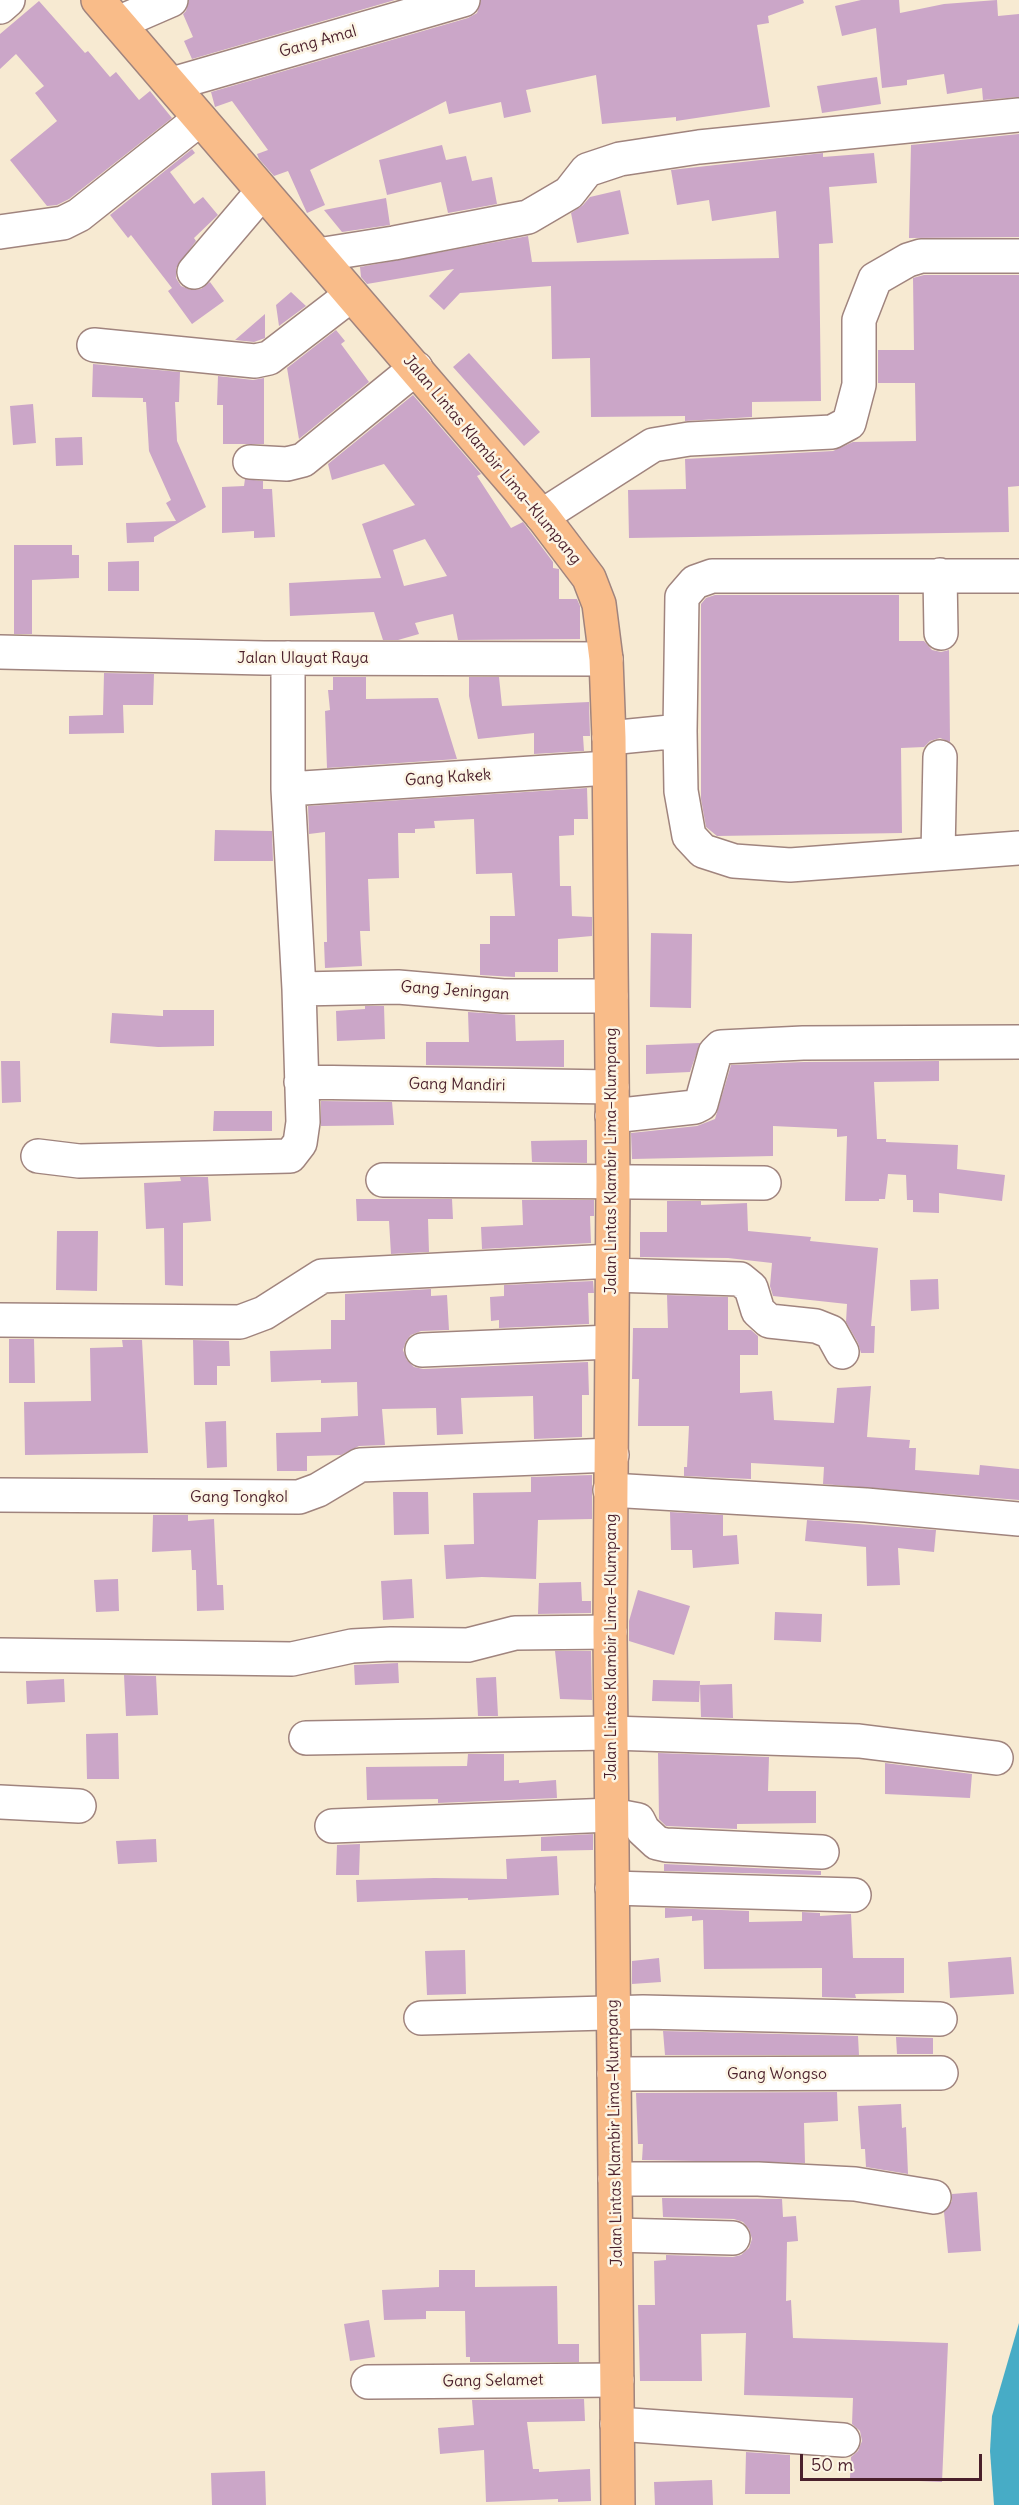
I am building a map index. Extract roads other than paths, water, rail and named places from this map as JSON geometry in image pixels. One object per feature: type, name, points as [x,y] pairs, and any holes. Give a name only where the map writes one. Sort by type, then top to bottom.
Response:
[{"type":"main road","name":"Jalan Lintas Klambir Lima–Klumpang","points":[[108,11],[542,516],[589,578],[599,604],[606,659],[613,1181],[610,1632],[618,2505]]},
{"type":"street","points":[[0,7],[8,0]]},
{"type":"street","points":[[108,11],[171,0]]},
{"type":"street","name":"Gang Amal","points":[[172,84],[463,0]]},
{"type":"street","points":[[318,255],[528,217],[569,193],[587,170],[620,159],[699,147],[1019,115]]},
{"type":"street","points":[[0,232],[63,223],[80,215],[200,119]]},
{"type":"street","points":[[194,272],[262,192]]},
{"type":"street","points":[[542,516],[653,445],[689,439],[832,432],[849,423],[859,385],[859,320],[875,279],[908,260],[921,256],[1019,256]]},
{"type":"street","points":[[94,345],[255,361],[269,358],[351,295]]},
{"type":"street","points":[[250,462],[287,464],[303,460],[416,368]]},
{"type":"street","points":[[940,575],[941,633]]},
{"type":"street","points":[[1019,576],[712,576],[695,582],[682,597],[680,731],[681,791],[689,836],[703,851],[734,861],[790,865],[1019,848]]},
{"type":"street","name":"Jalan Ulayat Raya","points":[[0,652],[288,658],[606,659]]},
{"type":"street","points":[[38,1156],[79,1161],[290,1156],[300,1143],[303,1122],[299,989],[288,789],[288,658]]},
{"type":"street","name":"Gang Kakek","points":[[288,789],[608,753],[680,731]]},
{"type":"street","points":[[938,853],[940,758]]},
{"type":"street","name":"Gang Jeningan","points":[[299,989],[398,987],[503,996],[611,996]]},
{"type":"street","name":"Gang Mandiri","points":[[301,1082],[695,1107],[701,1104],[715,1053],[721,1047],[792,1043],[1019,1042]]},
{"type":"street","points":[[383,1180],[764,1183]]},
{"type":"street","points":[[0,1320],[240,1322],[264,1313],[322,1276],[612,1268],[740,1279],[751,1288],[758,1311],[769,1321],[816,1326],[831,1332],[842,1352]]},
{"type":"street","points":[[422,1350],[611,1342]]},
{"type":"street","name":"Gang Tongkol","points":[[0,1495],[299,1497],[318,1490],[360,1465],[612,1455]]},
{"type":"street","points":[[610,1490],[866,1504],[1019,1520]]},
{"type":"street","points":[[0,1655],[292,1659],[352,1646],[468,1645],[515,1633],[610,1632]]},
{"type":"street","points":[[306,1738],[611,1732],[859,1741],[996,1758]]},
{"type":"street","points":[[0,1802],[79,1806]]},
{"type":"street","points":[[332,1826],[612,1815],[638,1820],[643,1830],[657,1843],[666,1845],[822,1852]]},
{"type":"street","points":[[612,1888],[854,1895]]},
{"type":"street","points":[[421,2018],[613,2013],[940,2019]]},
{"type":"street","name":"Gang Wongso","points":[[614,2074],[940,2073]]},
{"type":"street","points":[[615,2179],[758,2179],[823,2182],[855,2184],[933,2197]]},
{"type":"street","points":[[616,2235],[734,2238]]},
{"type":"street","name":"Gang Selamet","points":[[368,2382],[617,2380]]},
{"type":"street","points":[[617,2424],[843,2440]]},
{"type":"water","points":[[1019,2323],[1019,2505],[994,2505],[990,2451],[992,2416]]}]
